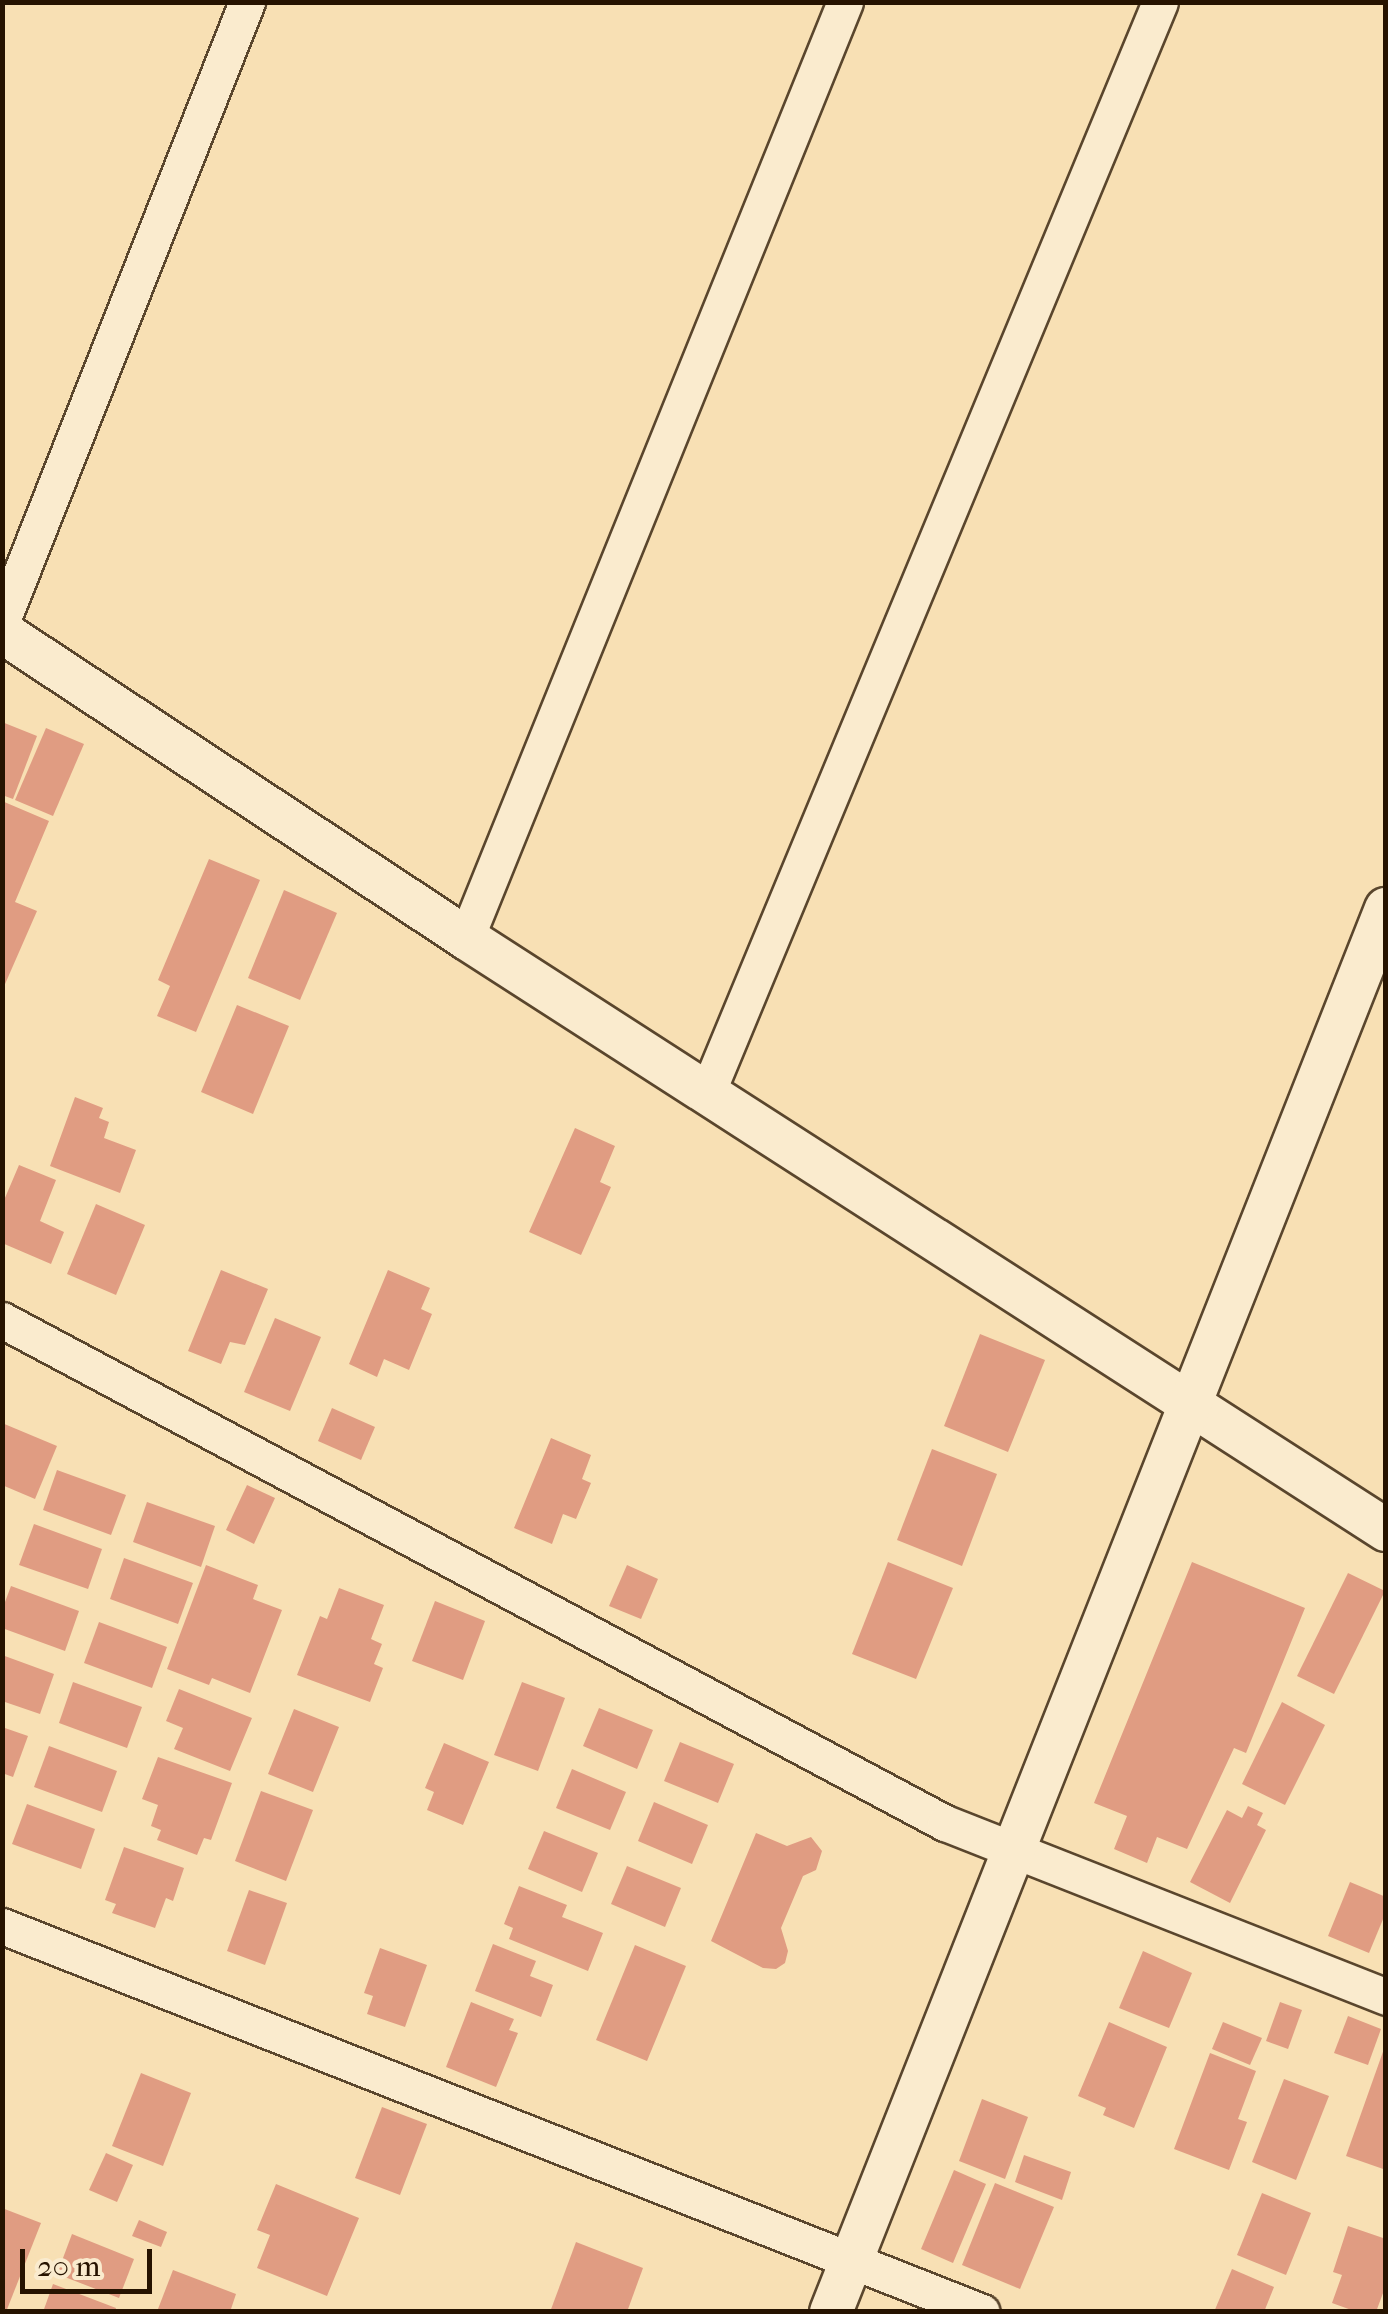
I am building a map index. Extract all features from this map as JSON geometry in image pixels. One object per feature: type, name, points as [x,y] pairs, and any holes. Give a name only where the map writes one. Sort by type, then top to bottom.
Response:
[{"type":"street","points":[[2,620],[247,2]]},
{"type":"street","points":[[466,938],[845,2]]},
{"type":"street","points":[[707,1093],[1160,2]]},
{"type":"street","points":[[2,632],[466,938],[1386,1530]]},
{"type":"street","points":[[831,2312],[1386,910]]},
{"type":"street","points":[[2,1320],[945,1823],[1386,1997]]},
{"type":"street","points":[[2,1926],[982,2312]]},
{"type":"building","points":[[2,722],[37,736],[13,799],[2,795]]},
{"type":"building","points":[[46,728],[84,744],[53,816],[15,800]]},
{"type":"building","points":[[2,801],[49,821],[15,902],[37,911],[2,991]]},
{"type":"building","points":[[209,859],[260,880],[196,1032],[157,1016],[170,986],[158,980]]},
{"type":"building","points":[[284,890],[337,913],[300,1000],[248,978]]},
{"type":"building","points":[[237,1005],[289,1026],[253,1114],[201,1092]]},
{"type":"building","points":[[75,1097],[103,1108],[99,1118],[109,1122],[104,1138],[136,1150],[120,1193],[50,1166]]},
{"type":"building","points":[[575,1128],[615,1146],[600,1182],[611,1187],[581,1255],[529,1232]]},
{"type":"building","points":[[19,1165],[56,1180],[40,1221],[64,1232],[51,1264],[2,1243],[2,1205]]},
{"type":"building","points":[[96,1204],[145,1225],[116,1295],[67,1274]]},
{"type":"building","points":[[221,1270],[268,1289],[245,1345],[230,1342],[221,1364],[188,1351]]},
{"type":"building","points":[[388,1270],[430,1288],[421,1309],[432,1314],[409,1370],[384,1359],[377,1377],[349,1364]]},
{"type":"building","points":[[275,1318],[321,1337],[290,1411],[244,1392]]},
{"type":"building","points":[[980,1334],[1045,1360],[1008,1452],[944,1426]]},
{"type":"building","points":[[332,1408],[375,1427],[361,1460],[318,1441]]},
{"type":"building","points":[[2,1423],[57,1446],[35,1499],[2,1485]]},
{"type":"building","points":[[551,1438],[591,1455],[582,1479],[591,1483],[576,1519],[563,1514],[552,1544],[514,1528]]},
{"type":"building","points":[[932,1449],[997,1474],[962,1566],[897,1540]]},
{"type":"building","points":[[57,1470],[126,1495],[111,1535],[43,1510]]},
{"type":"building","points":[[247,1485],[275,1498],[254,1544],[226,1530]]},
{"type":"building","points":[[147,1502],[215,1526],[201,1567],[133,1542]]},
{"type":"building","points":[[34,1524],[102,1549],[88,1589],[19,1565]]},
{"type":"building","points":[[124,1558],[193,1583],[178,1624],[110,1599]]},
{"type":"building","points":[[888,1562],[953,1588],[916,1679],[852,1654]]},
{"type":"building","points":[[1192,1562],[1305,1608],[1246,1753],[1234,1748],[1187,1849],[1157,1837],[1147,1863],[1114,1849],[1127,1816],[1094,1803]]},
{"type":"building","points":[[206,1565],[258,1585],[253,1599],[282,1610],[250,1693],[212,1678],[209,1685],[167,1669]]},
{"type":"building","points":[[627,1565],[658,1579],[641,1619],[609,1606]]},
{"type":"building","points":[[1348,1573],[1385,1591],[1334,1694],[1297,1676]]},
{"type":"building","points":[[11,1586],[79,1611],[65,1651],[2,1628],[2,1610]]},
{"type":"building","points":[[339,1588],[384,1605],[371,1639],[382,1644],[374,1664],[383,1668],[370,1702],[297,1675],[320,1616],[327,1619]]},
{"type":"building","points":[[435,1601],[485,1621],[463,1680],[412,1661]]},
{"type":"building","points":[[99,1622],[167,1647],[152,1688],[84,1663]]},
{"type":"building","points":[[2,1655],[54,1674],[40,1714],[2,1701]]},
{"type":"building","points":[[73,1682],[142,1707],[127,1748],[59,1723]]},
{"type":"building","points":[[522,1682],[565,1698],[538,1771],[494,1755]]},
{"type":"building","points":[[179,1689],[252,1718],[230,1771],[174,1749],[183,1728],[166,1721]]},
{"type":"building","points":[[1282,1702],[1325,1725],[1285,1805],[1242,1784]]},
{"type":"building","points":[[599,1708],[653,1730],[637,1769],[583,1746]]},
{"type":"building","points":[[294,1709],[339,1727],[313,1792],[268,1774]]},
{"type":"building","points":[[2,1727],[28,1736],[13,1777],[2,1773]]},
{"type":"building","points":[[680,1742],[734,1764],[718,1803],[664,1781]]},
{"type":"building","points":[[444,1743],[489,1762],[463,1825],[427,1810],[434,1792],[425,1788]]},
{"type":"building","points":[[49,1746],[117,1771],[102,1812],[34,1787]]},
{"type":"building","points":[[158,1757],[232,1783],[211,1840],[204,1838],[197,1855],[157,1840],[161,1830],[151,1826],[158,1805],[142,1799]]},
{"type":"building","points":[[572,1769],[626,1792],[610,1830],[556,1808]]},
{"type":"building","points":[[261,1791],[313,1810],[286,1881],[235,1861]]},
{"type":"building","points":[[654,1802],[708,1825],[692,1864],[638,1841]]},
{"type":"building","points":[[27,1804],[95,1829],[81,1869],[12,1844]]},
{"type":"building","points":[[1248,1806],[1263,1813],[1257,1825],[1266,1830],[1230,1903],[1190,1882],[1227,1810],[1242,1818]]},
{"type":"building","points":[[544,1831],[598,1853],[582,1892],[528,1869]]},
{"type":"building","points":[[756,1833],[787,1846],[811,1837],[822,1851],[816,1870],[803,1876],[781,1928],[788,1951],[785,1963],[776,1969],[763,1968],[711,1941]]},
{"type":"building","points":[[124,1847],[184,1868],[173,1901],[166,1898],[155,1928],[112,1913],[116,1904],[105,1900]]},
{"type":"building","points":[[627,1866],[681,1888],[665,1927],[611,1904]]},
{"type":"building","points":[[1350,1882],[1386,1897],[1386,1912],[1369,1953],[1328,1936]]},
{"type":"building","points":[[519,1886],[567,1905],[562,1917],[603,1933],[588,1971],[509,1939],[513,1928],[504,1924]]},
{"type":"building","points":[[249,1890],[287,1903],[265,1965],[227,1951]]},
{"type":"building","points":[[493,1944],[536,1961],[530,1976],[553,1985],[541,2017],[475,1991]]},
{"type":"building","points":[[635,1945],[686,1966],[647,2061],[596,2040]]},
{"type":"building","points":[[380,1948],[427,1965],[405,2027],[367,2014],[373,1996],[364,1993]]},
{"type":"building","points":[[1143,1951],[1192,1973],[1169,2028],[1119,2008]]},
{"type":"building","points":[[471,2002],[514,2019],[509,2030],[518,2033],[496,2087],[446,2067]]},
{"type":"building","points":[[1280,2002],[1302,2010],[1288,2049],[1266,2041]]},
{"type":"building","points":[[1348,2016],[1381,2029],[1368,2065],[1334,2053]]},
{"type":"building","points":[[1109,2022],[1167,2047],[1134,2128],[1103,2115],[1106,2108],[1078,2096]]},
{"type":"building","points":[[1223,2022],[1262,2038],[1250,2065],[1212,2049]]},
{"type":"building","points":[[1386,2046],[1386,2170],[1346,2156]]},
{"type":"building","points":[[1210,2053],[1256,2071],[1238,2119],[1247,2122],[1229,2170],[1174,2149]]},
{"type":"building","points":[[141,2073],[191,2093],[163,2166],[112,2146]]},
{"type":"building","points":[[1284,2079],[1329,2096],[1296,2180],[1252,2162]]},
{"type":"building","points":[[982,2099],[1028,2117],[1005,2179],[959,2161]]},
{"type":"building","points":[[382,2107],[427,2124],[400,2195],[355,2178]]},
{"type":"building","points":[[106,2153],[133,2165],[117,2202],[89,2190]]},
{"type":"building","points":[[1024,2155],[1071,2172],[1062,2200],[1015,2182]]},
{"type":"building","points":[[954,2170],[986,2184],[953,2263],[921,2249]]},
{"type":"building","points":[[995,2183],[1054,2207],[1020,2289],[962,2265]]},
{"type":"building","points":[[276,2184],[359,2218],[327,2296],[257,2268],[270,2235],[257,2230]]},
{"type":"building","points":[[1262,2193],[1311,2213],[1286,2275],[1237,2255]]},
{"type":"building","points":[[2,2208],[41,2223],[6,2312],[2,2312]]},
{"type":"building","points":[[139,2220],[167,2232],[161,2247],[132,2236]]},
{"type":"building","points":[[1348,2226],[1386,2239],[1386,2285],[1376,2312],[1357,2312],[1332,2303],[1342,2275],[1333,2272]]},
{"type":"building","points":[[72,2234],[134,2259],[119,2298],[57,2274]]},
{"type":"building","points":[[576,2242],[643,2268],[627,2312],[550,2312]]},
{"type":"building","points":[[1232,2269],[1274,2287],[1264,2312],[1214,2312]]},
{"type":"building","points":[[173,2270],[236,2294],[230,2312],[158,2309]]},
{"type":"building","points":[[53,2284],[116,2308],[115,2312],[43,2312]]}]
